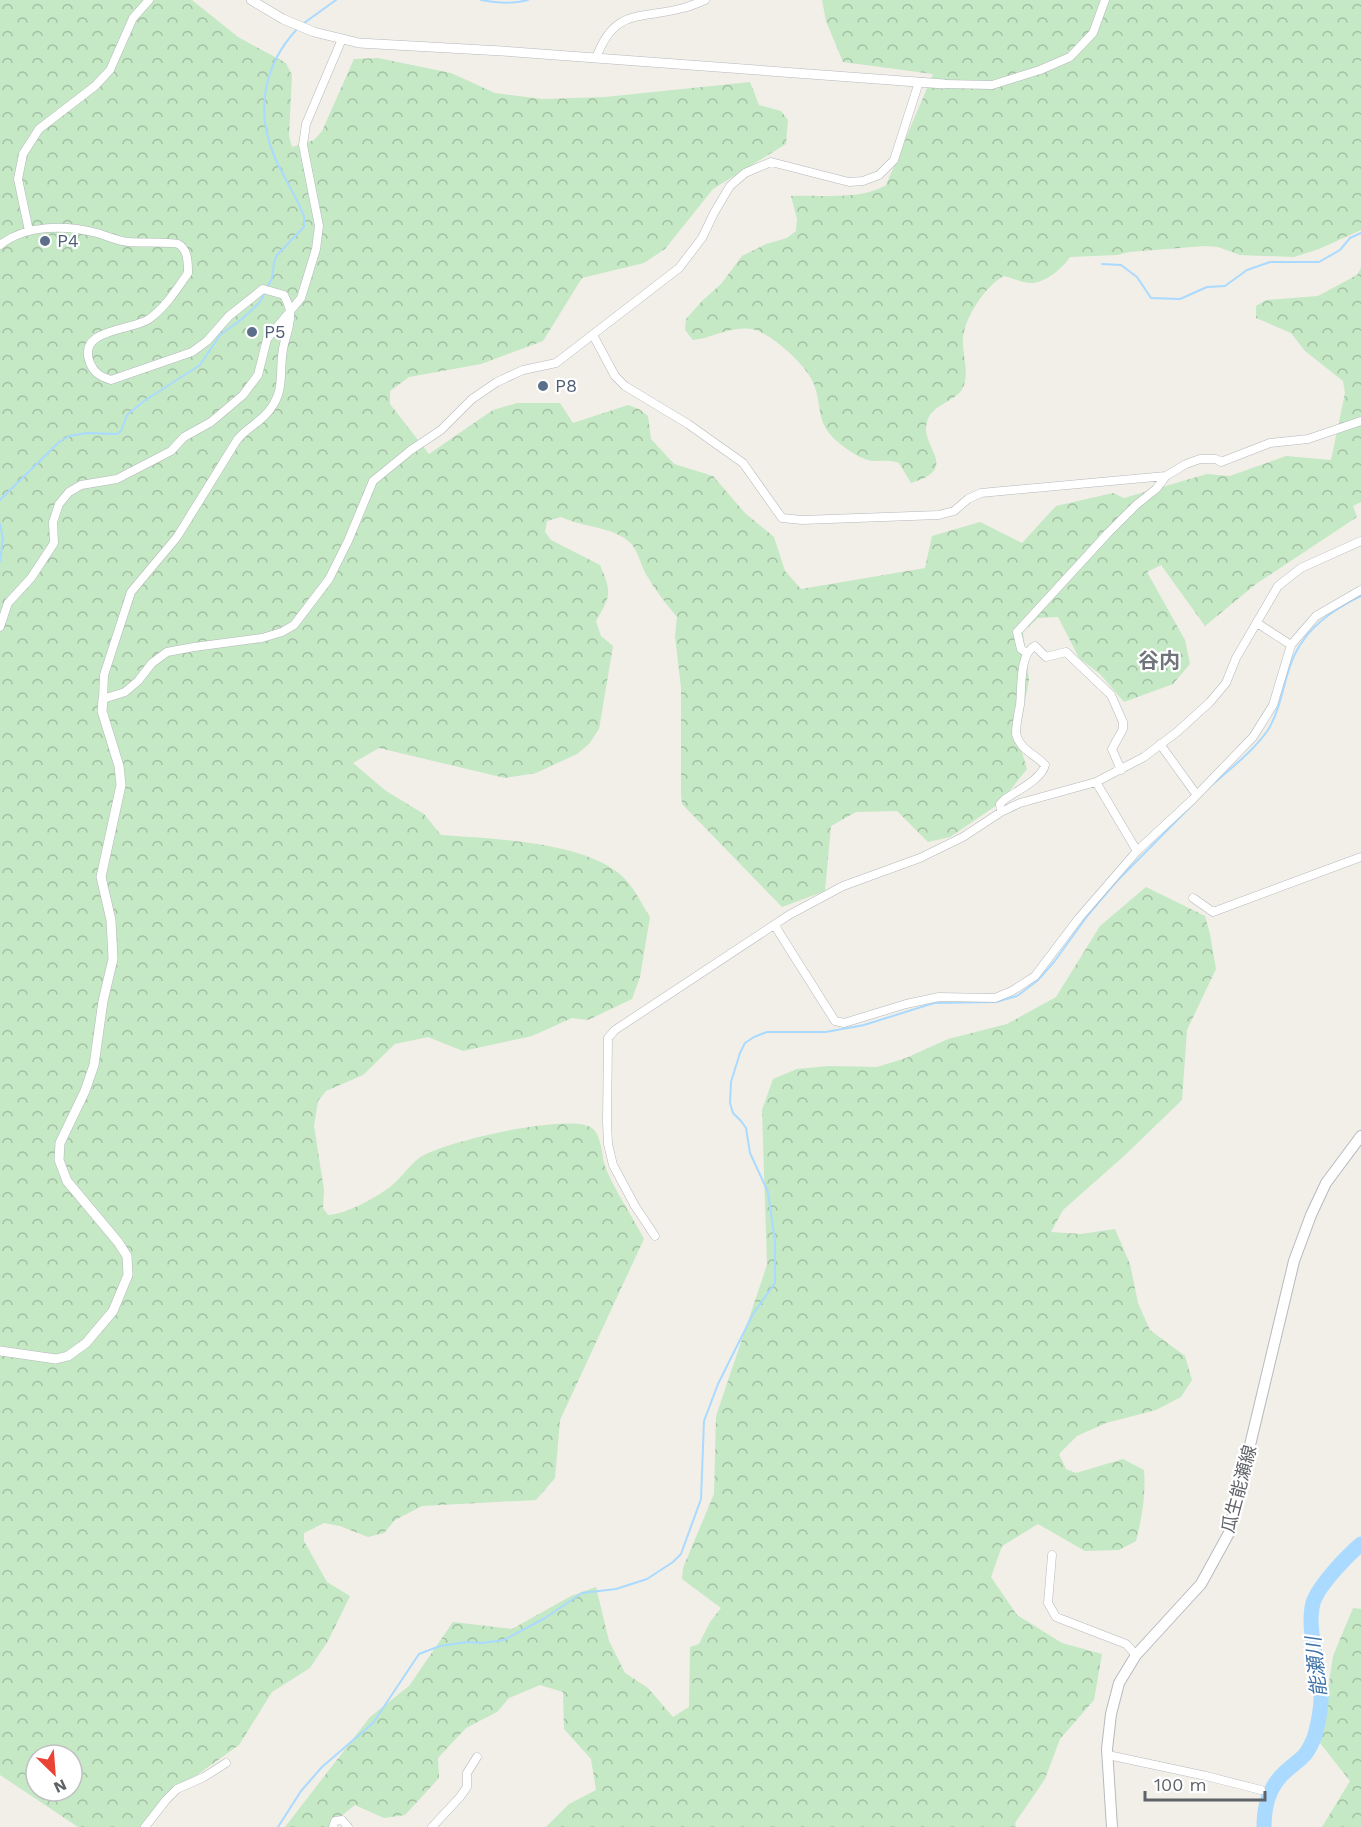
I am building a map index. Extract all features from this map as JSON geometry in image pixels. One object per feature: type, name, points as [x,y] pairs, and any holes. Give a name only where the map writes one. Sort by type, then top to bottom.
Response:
[{"type":"main road","name":"瓜生能瀬線","points":[[1112,1827],[1108,1755],[1111,1714],[1119,1683],[1136,1655],[1202,1584],[1229,1533],[1294,1261],[1326,1183],[1361,1136]]},
{"type":"street","points":[[29,231],[18,179],[23,154],[39,129],[95,86],[110,70],[133,18],[149,0]]},
{"type":"street","points":[[251,0],[283,19],[314,32],[359,43],[944,84],[992,85],[1040,70],[1070,57],[1093,33],[1105,0]]},
{"type":"street","points":[[596,58],[603,40],[619,24],[631,17],[683,9],[705,0]]},
{"type":"street","points":[[0,627],[8,603],[31,578],[54,543],[53,522],[59,504],[69,492],[81,485],[117,479],[171,451],[184,437],[211,422],[243,395],[258,375],[267,339],[302,298],[316,249],[320,226],[303,145],[306,124],[342,39]]},
{"type":"street","points":[[103,699],[124,692],[138,681],[152,663],[167,652],[262,638],[282,632],[294,625],[329,579],[348,542],[373,481],[411,450],[441,430],[472,399],[497,382],[523,370],[556,363],[679,268],[702,238],[730,186],[745,173],[771,162],[849,182],[863,181],[879,175],[894,160],[919,82]]},
{"type":"street","points":[[0,245],[29,231],[66,226],[125,242],[151,244],[176,242],[182,246],[186,254],[188,273],[161,309],[147,320],[110,330],[94,339],[89,348],[87,357],[92,368],[101,376],[111,380],[192,352],[207,341],[229,316],[263,289],[284,295],[291,310],[289,333],[283,350],[281,391],[271,409],[257,424],[244,431],[237,440],[177,537],[131,592],[104,675],[102,711],[119,766],[121,785],[101,877],[111,920],[113,959],[103,1001],[94,1065],[85,1091],[60,1143],[59,1160],[67,1181],[127,1256],[128,1275],[113,1311],[86,1343],[68,1356],[56,1359],[0,1351]]},
{"type":"street","points":[[593,335],[615,376],[625,386],[688,424],[743,463],[782,518],[802,520],[939,514],[954,511],[981,493],[1166,476]]},
{"type":"street","points":[[1028,653],[1021,649],[1017,632],[1108,533],[1156,489],[1166,476],[1200,459],[1215,459],[1221,462],[1270,443],[1308,440],[1361,421]]},
{"type":"street","points":[[655,1236],[635,1206],[613,1165],[608,1144],[608,1038],[615,1030],[776,926],[789,915],[843,886],[920,858],[963,837],[1020,802],[1096,782],[1144,757],[1178,732],[1210,702],[1226,683],[1236,658],[1278,586],[1301,568],[1361,541]]},
{"type":"street","points":[[776,926],[835,1021],[844,1023],[906,1004],[939,997],[995,998],[1012,991],[1035,976],[1079,918],[1137,851],[1253,737],[1273,705],[1291,645],[1316,615],[1361,590]]},
{"type":"street","points":[[1257,623],[1291,645]]},
{"type":"street","points":[[1001,812],[1000,804],[1004,800],[1038,777],[1045,769],[1041,761],[1024,749],[1016,734],[1022,671],[1032,647],[1035,646],[1046,657],[1066,652],[1111,694],[1123,722],[1123,729],[1112,749],[1120,770]]},
{"type":"street","points":[[1160,744],[1196,794]]},
{"type":"street","points":[[1096,782],[1137,851]]},
{"type":"street","points":[[1193,898],[1213,912],[1361,857]]},
{"type":"street","points":[[1052,1555],[1048,1603],[1056,1617],[1126,1644],[1136,1655]]},
{"type":"street","points":[[1108,1755],[1261,1790]]},
{"type":"street","points":[[432,1827],[464,1792],[467,1787],[467,1773],[477,1757]]},
{"type":"street","points":[[145,1827],[177,1789],[204,1777],[226,1763]]},
{"type":"street","points":[[333,1827],[335,1821],[342,1820],[348,1827]]},
{"type":"green space","points":[[0,0],[192,0],[238,37],[286,63],[292,75],[289,136],[292,147],[314,140],[322,131],[354,59],[378,58],[451,73],[495,93],[543,99],[605,97],[750,82],[759,105],[781,111],[788,120],[786,144],[713,189],[665,249],[644,263],[582,278],[543,341],[481,364],[409,377],[390,391],[390,404],[429,454],[493,410],[517,403],[560,403],[573,423],[628,405],[639,409],[648,416],[651,439],[674,464],[713,476],[745,513],[774,537],[785,571],[801,589],[925,568],[932,536],[980,522],[1022,543],[1056,506],[1113,493],[1124,498],[1207,474],[1230,476],[1286,456],[1331,460],[1345,393],[1343,381],[1305,351],[1291,333],[1256,318],[1256,306],[1266,300],[1318,296],[1357,275],[1361,268],[1361,502],[1353,506],[1357,517],[1256,584],[1205,626],[1161,565],[1147,572],[1185,640],[1190,664],[1173,684],[1124,702],[1100,674],[1079,658],[1058,617],[1038,618],[1023,632],[1029,680],[1018,739],[1027,769],[1000,803],[950,837],[928,842],[897,811],[856,812],[831,826],[825,891],[782,907],[682,804],[681,688],[675,636],[677,617],[654,587],[637,552],[626,539],[612,532],[561,517],[547,521],[545,532],[551,540],[600,565],[607,582],[607,599],[596,621],[601,636],[613,646],[599,729],[589,744],[577,754],[536,773],[505,778],[379,748],[353,763],[386,791],[424,814],[441,835],[539,844],[564,849],[609,866],[625,879],[650,917],[640,977],[632,999],[588,1020],[572,1018],[532,1036],[463,1051],[428,1037],[395,1044],[363,1075],[326,1091],[318,1101],[314,1126],[324,1190],[323,1208],[328,1215],[343,1212],[368,1201],[390,1187],[419,1158],[452,1144],[534,1126],[579,1124],[595,1131],[609,1175],[644,1239],[560,1420],[555,1478],[536,1500],[422,1506],[395,1520],[384,1533],[368,1537],[340,1526],[324,1523],[304,1533],[304,1541],[327,1582],[350,1596],[328,1641],[310,1668],[272,1692],[239,1745],[176,1790],[143,1827],[78,1827],[42,1803],[84,1803],[84,1743],[24,1743],[24,1791],[0,1775]]},
{"type":"green space","points":[[822,0],[1361,0],[1361,230],[1319,249],[1294,257],[1240,255],[1218,247],[1205,246],[1117,255],[1070,257],[1052,275],[1035,283],[1004,276],[983,294],[967,322],[963,339],[966,368],[961,391],[934,410],[927,422],[928,440],[935,456],[934,471],[911,483],[899,463],[863,458],[834,438],[823,423],[816,391],[809,375],[777,342],[751,329],[729,331],[693,340],[685,330],[686,319],[721,284],[742,256],[766,244],[787,238],[796,231],[797,219],[791,196],[853,195],[877,190],[886,185],[933,74],[843,62],[826,21]]},
{"type":"green space","points":[[1146,887],[1205,916],[1216,969],[1187,1030],[1182,1100],[1063,1210],[1051,1232],[1081,1234],[1115,1229],[1130,1264],[1138,1303],[1150,1330],[1185,1356],[1192,1380],[1181,1397],[1156,1410],[1106,1423],[1077,1436],[1059,1454],[1066,1469],[1076,1473],[1123,1459],[1144,1470],[1143,1506],[1136,1541],[1119,1550],[1085,1551],[1038,1524],[1002,1546],[991,1577],[1017,1615],[1062,1643],[1102,1654],[1094,1700],[1060,1739],[1045,1779],[1015,1823],[1016,1827],[546,1827],[569,1804],[596,1790],[591,1759],[564,1729],[563,1692],[540,1685],[509,1698],[497,1712],[466,1728],[438,1758],[439,1778],[405,1815],[384,1818],[355,1805],[335,1821],[335,1827],[285,1827],[370,1717],[409,1686],[453,1622],[512,1629],[571,1596],[596,1587],[609,1641],[625,1673],[648,1688],[673,1717],[689,1707],[690,1647],[699,1644],[710,1622],[721,1608],[682,1579],[683,1568],[714,1494],[716,1416],[767,1265],[762,1110],[773,1079],[797,1069],[829,1066],[877,1067],[906,1058],[948,1039],[1007,1024],[1056,997],[1100,926]]},
{"type":"green space","points":[[1353,1608],[1361,1609],[1361,1827],[1322,1827],[1350,1781],[1320,1743],[1333,1656]]},
{"type":"waterway","points":[[304,23],[336,0]]},
{"type":"waterway","points":[[481,0],[505,3],[528,0]]},
{"type":"waterway","points":[[0,500],[59,442],[69,436],[87,433],[117,434],[121,431],[127,415],[144,401],[200,365],[220,335],[260,302],[272,278],[277,255],[304,227],[304,216],[269,141],[264,107],[266,90],[276,58],[297,29]]},
{"type":"waterway","points":[[1102,264],[1121,265],[1137,277],[1151,298],[1180,299],[1207,287],[1225,286],[1247,270],[1270,262],[1319,262],[1340,250],[1350,238],[1361,233]]},
{"type":"waterway","points":[[0,524],[3,539],[0,561]]},
{"type":"waterway","points":[[1205,791],[1247,754],[1268,730],[1294,656],[1306,636],[1331,613],[1361,596]]},
{"type":"waterway","points":[[278,1827],[301,1791],[322,1767],[373,1723],[419,1654],[440,1646],[504,1640],[545,1618],[582,1593],[616,1589],[647,1579],[681,1554],[701,1499],[704,1421],[718,1384],[753,1314],[775,1283],[775,1241],[768,1192],[750,1153],[746,1128],[733,1113],[730,1103],[731,1082],[745,1043],[767,1032],[826,1032],[864,1025],[934,1003],[996,1002],[1017,996],[1037,981],[1116,882],[1195,802]]},
{"type":"waterway","name":"能瀬川","points":[[1264,1827],[1266,1807],[1273,1787],[1308,1750],[1318,1724],[1321,1696],[1311,1621],[1314,1600],[1328,1578],[1361,1544]]},
{"type":"place","name":"P4","points":[[45,241]]},
{"type":"place","name":"P5","points":[[252,332]]},
{"type":"place","name":"P8","points":[[543,386]]},
{"type":"district","name":"谷内","points":[[1159,661]]}]
